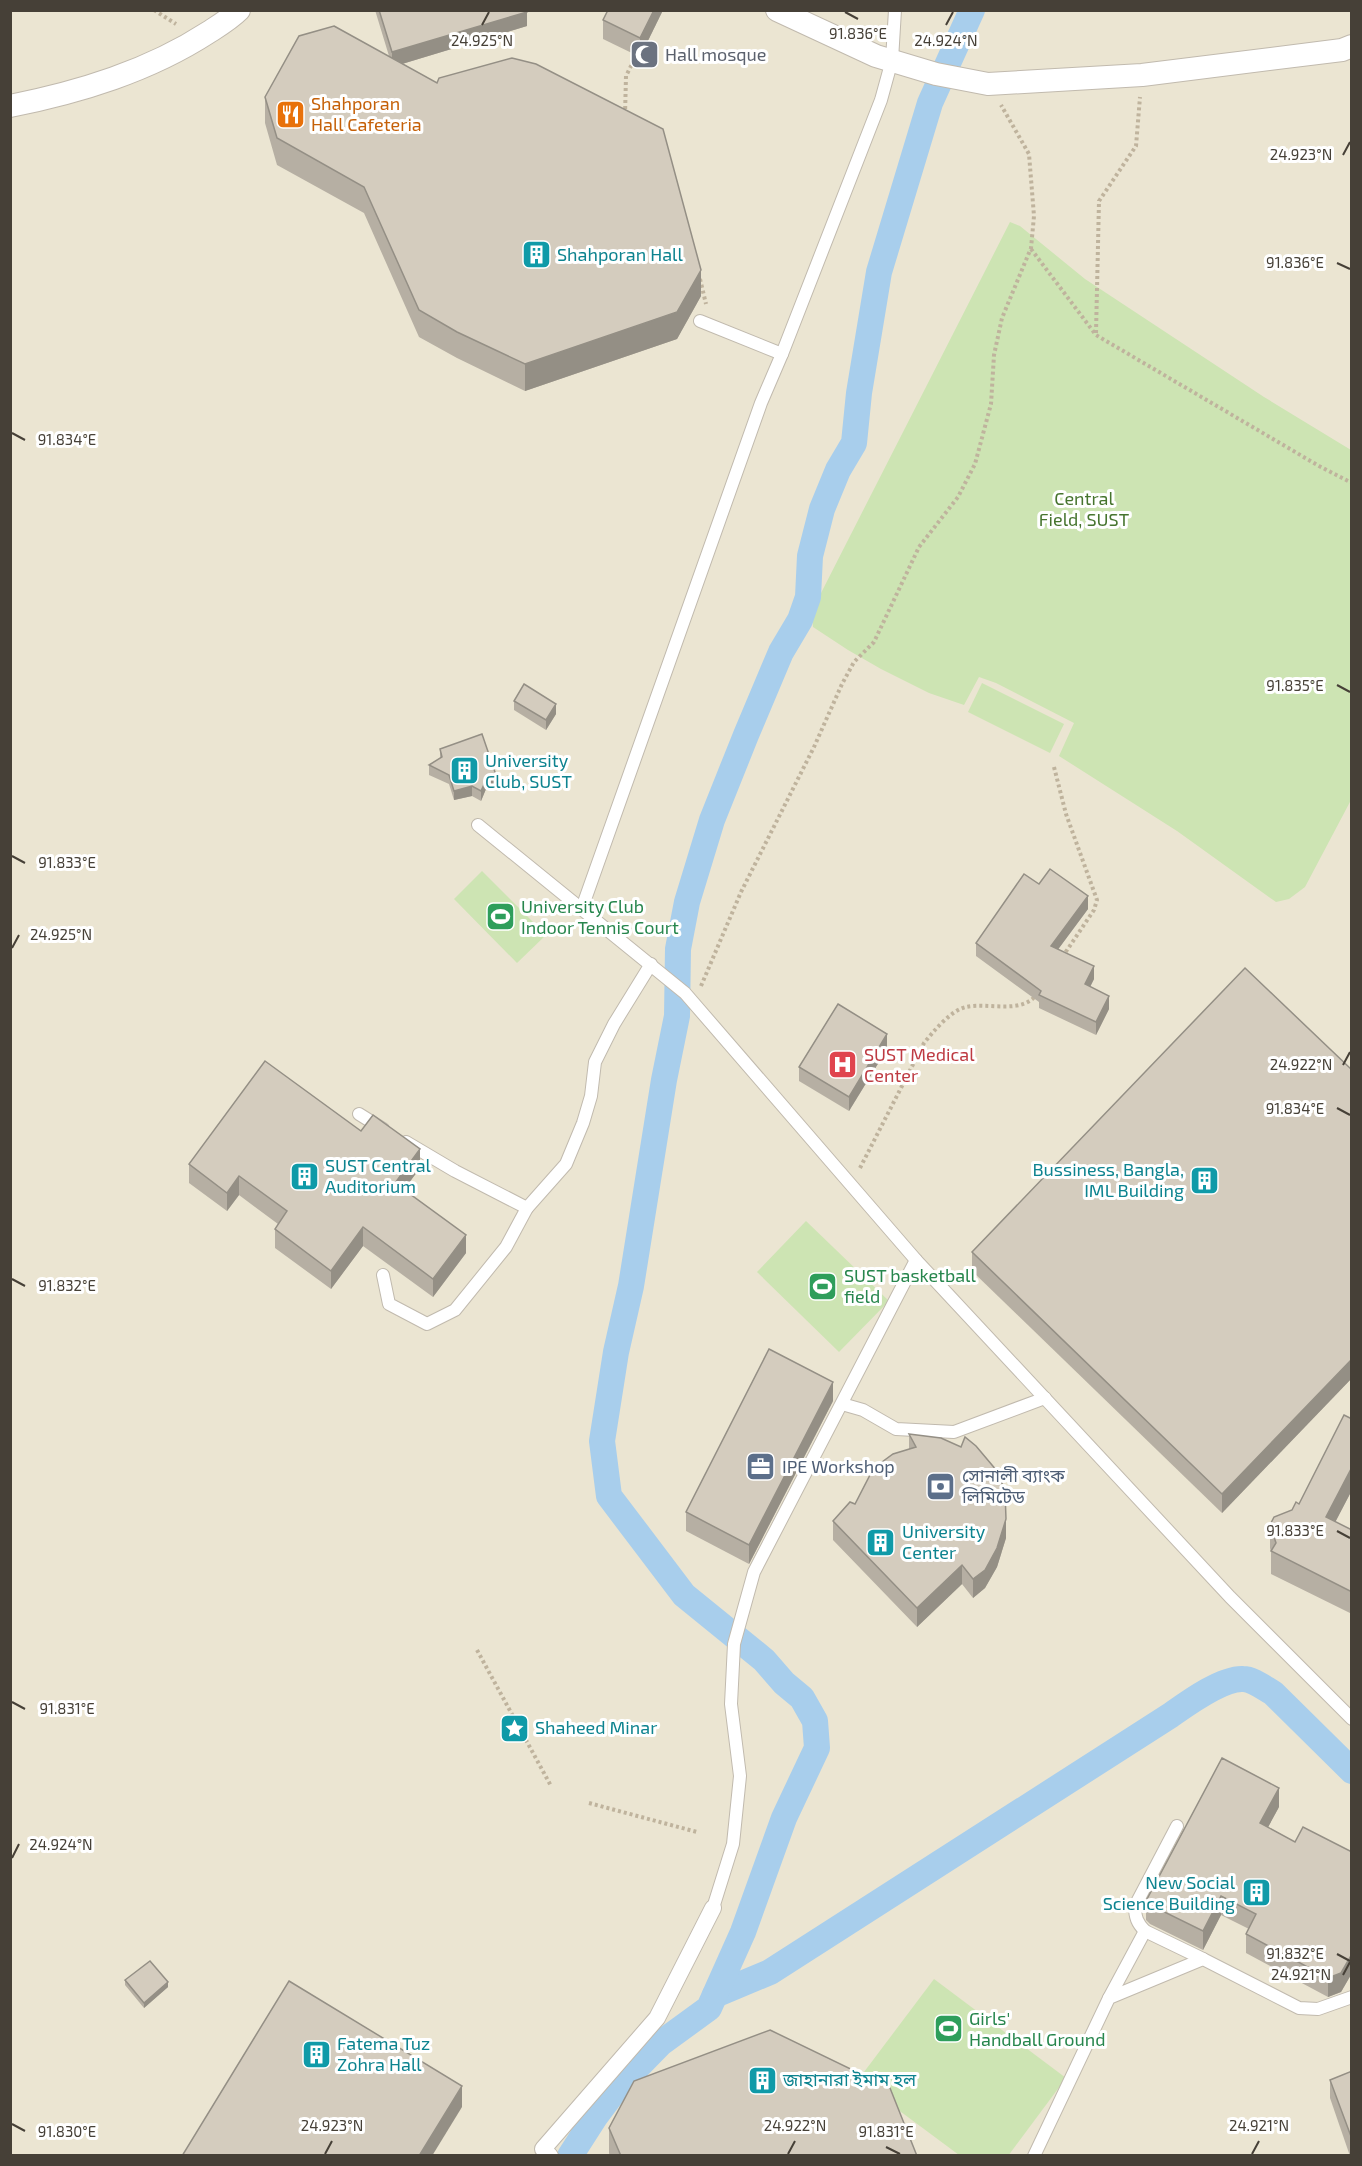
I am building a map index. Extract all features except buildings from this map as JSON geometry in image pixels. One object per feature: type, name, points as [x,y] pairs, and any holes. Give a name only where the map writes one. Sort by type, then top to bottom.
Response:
[{"type":"street","points":[[10,106],[90,88],[129,73],[184,48],[239,10]]},
{"type":"street","points":[[777,10],[876,56],[942,75],[988,84],[1142,75],[1342,50],[1352,46]]},
{"type":"street","points":[[546,2152],[657,2018],[713,1908]]},
{"type":"lane","points":[[582,908],[760,403],[782,354],[881,100],[892,60],[895,10]]},
{"type":"lane","points":[[700,321],[782,354]]},
{"type":"lane","points":[[478,825],[686,993],[916,1260],[1230,1598],[1352,1719]]},
{"type":"lane","points":[[383,1275],[389,1304],[427,1324],[456,1310],[507,1247],[527,1208],[567,1164],[591,1096],[595,1062],[614,1024],[651,964]]},
{"type":"lane","points":[[359,1114],[454,1171],[527,1208]]},
{"type":"lane","points":[[713,1908],[733,1844],[740,1776],[731,1704],[734,1644],[754,1572],[916,1260]]},
{"type":"lane","points":[[842,1404],[863,1410],[896,1429],[954,1432],[1045,1398]]},
{"type":"lane","points":[[1177,1826],[1135,1906],[1138,1924],[1145,1931],[1299,2008],[1318,2009],[1352,1997]]},
{"type":"lane","points":[[1034,2156],[1109,1998],[1145,1931]]},
{"type":"lane","points":[[1109,1998],[1203,1959]]},
{"type":"path","points":[[625,117],[626,76],[640,48]]},
{"type":"path","points":[[1096,335],[1099,201],[1136,146],[1142,75]]},
{"type":"path","points":[[695,1003],[741,892],[814,747],[842,684],[854,662],[874,642],[920,547],[958,497],[975,464],[991,404],[993,355],[1002,318],[1030,248],[1034,216],[1029,154],[988,84]]},
{"type":"path","points":[[1030,248],[1096,335],[1352,483]]},
{"type":"path","points":[[698,269],[706,302],[700,321]]},
{"type":"path","points":[[1054,767],[1066,814],[1097,900],[1094,910],[1059,962]]},
{"type":"path","points":[[851,1185],[924,1043],[935,1028],[964,1007],[1017,1005],[1032,1000],[1039,991]]},
{"type":"path","points":[[477,1650],[551,1786]]},
{"type":"path","points":[[589,1803],[697,1832]]},
{"type":"shaded area","points":[[11,11],[1351,11],[1351,2155],[11,2155]]},
{"type":"green space","name":"Central Field, SUST","points":[[1010,222],[1020,226],[1085,279],[1264,397],[1351,450],[1351,800],[1305,887],[1289,899],[1276,902],[1177,831],[1059,756],[1074,723],[996,683],[979,677],[964,705],[929,693],[881,669],[813,627],[812,617],[820,595]]},
{"type":"green space","points":[[982,683],[1064,724],[1050,753],[968,712]]},
{"type":"green space","name":"University Club Indoor Tennis Court","points":[[482,871],[546,935],[517,963],[454,899]]},
{"type":"green space","name":"SUST basketball field","points":[[806,1221],[889,1301],[839,1352],[757,1272]]},
{"type":"green space","name":"Girls' Handball Ground","points":[[934,1979],[1066,2078],[1008,2156],[959,2155],[858,2080]]},
{"type":"waterway","points":[[570,2156],[616,2089],[661,2043],[709,2008],[743,1932],[784,1818],[817,1748],[815,1721],[802,1698],[784,1683],[764,1660],[684,1595],[609,1496],[602,1441],[677,1016],[678,949],[687,902],[712,820],[781,652],[800,620],[808,597],[810,556],[822,509],[838,470],[854,443],[859,393],[879,272],[930,103],[972,10]]},
{"type":"waterway","points":[[715,1995],[770,1972],[1196,1698],[1225,1683],[1247,1679],[1273,1693],[1352,1771]]},
{"type":"place","name":"Hall mosque","points":[[644,55]]},
{"type":"place","name":"Shahporan Hall Cafeteria","points":[[290,114]]},
{"type":"place","name":"Shahporan Hall","points":[[536,255]]},
{"type":"place","name":"University Club, SUST","points":[[464,771]]},
{"type":"place","name":"University Club Indoor Tennis Court","points":[[500,917]]},
{"type":"place","name":"SUST Medical Center","points":[[843,1065]]},
{"type":"place","name":"SUST Central Auditorium","points":[[304,1176]]},
{"type":"place","name":"Bussiness, Bangla, IML Building","points":[[1205,1180]]},
{"type":"place","name":"SUST basketball field","points":[[823,1286]]},
{"type":"place","name":"IPE Workshop","points":[[761,1467]]},
{"type":"place","name":"সোনালী ব্যাংক লিমিটেড","points":[[941,1486]]},
{"type":"place","name":"University Center","points":[[881,1542]]},
{"type":"place","name":"Shaheed Minar","points":[[514,1728]]},
{"type":"place","name":"New Social Science Building","points":[[1256,1893]]},
{"type":"place","name":"Girls' Handball Ground","points":[[948,2029]]},
{"type":"place","name":"Fatema Tuz Zohra Hall","points":[[316,2054]]},
{"type":"place","name":"জাহানারা ইমাম হল","points":[[762,2080]]}]
